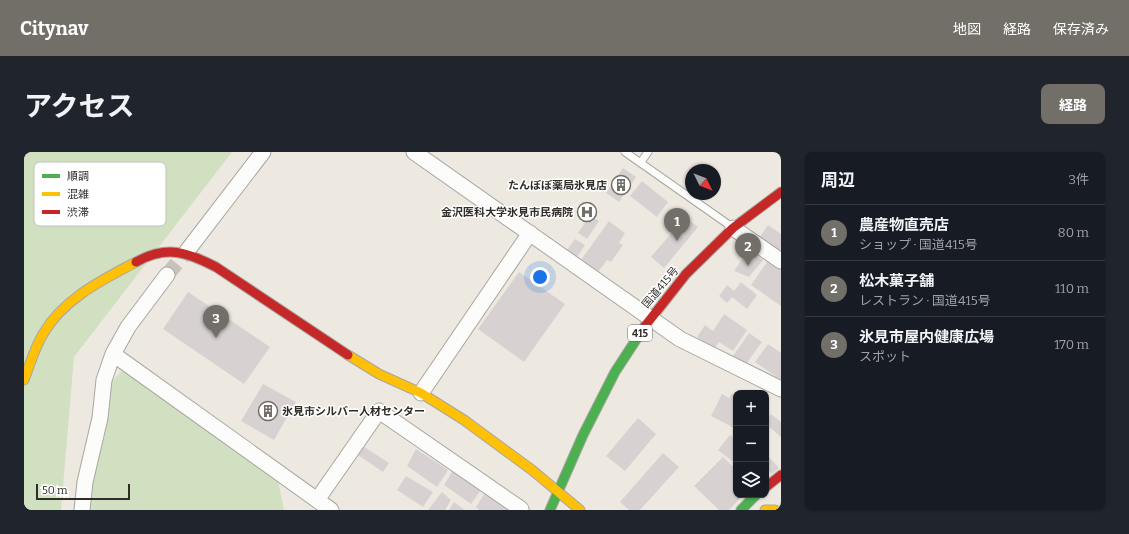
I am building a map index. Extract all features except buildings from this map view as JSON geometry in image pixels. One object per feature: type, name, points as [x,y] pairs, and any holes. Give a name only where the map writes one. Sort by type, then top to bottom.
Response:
[{"type":"main road","name":"国道415号","points":[[550,510],[582,436],[615,372],[650,318],[686,274],[733,228],[781,192]]},
{"type":"main road","points":[[24,380],[43,334],[55,318],[76,297],[140,260],[160,252],[178,252],[216,266],[332,345],[379,374],[421,393],[464,420],[532,470],[580,510]]},
{"type":"main road","points":[[769,485],[781,475]]},
{"type":"main road","points":[[741,510],[753,498]]},
{"type":"main road","points":[[765,510],[775,510]]},
{"type":"street","points":[[187,251],[263,152]]},
{"type":"street","points":[[414,152],[680,339],[781,389]]},
{"type":"street","points":[[733,228],[781,261]]},
{"type":"street","points":[[421,393],[530,233]]},
{"type":"street","points":[[82,510],[86,482],[100,418],[104,380],[114,354],[128,328],[166,275]]},
{"type":"street","points":[[114,354],[331,510]]},
{"type":"street","points":[[316,500],[379,411],[521,509],[520,510]]},
{"type":"lane","points":[[625,152],[733,228]]},
{"type":"lane","points":[[641,162],[648,152]]},
{"type":"green space","points":[[24,152],[232,152],[74,357],[61,510],[24,510]]},
{"type":"green space","points":[[122,371],[278,481],[284,510],[87,510],[87,502],[104,439],[112,381]]},
{"type":"tunnel","points":[[167,275],[187,251]]},
{"type":"traffic: fast","points":[[550,510],[583,435],[615,372],[645,326]]},
{"type":"traffic: fast","points":[[741,510],[753,498]]},
{"type":"traffic: slow","points":[[24,380],[43,334],[61,311],[97,283],[136,262]]},
{"type":"traffic: slow","points":[[348,355],[379,374],[421,393],[464,420],[532,470],[580,510]]},
{"type":"traffic: slow","points":[[765,510],[775,510]]},
{"type":"traffic: jam","points":[[645,326],[686,274],[733,228],[781,192]]},
{"type":"traffic: jam","points":[[136,262],[147,257],[167,252],[186,254],[206,262],[216,267],[348,355]]},
{"type":"traffic: jam","points":[[769,485],[781,475]]},
{"type":"place","name":"たんぽぽ薬局氷見店","points":[[621,185]]},
{"type":"place","name":"金沢医科大学氷見市民病院","points":[[587,212]]},
{"type":"place","name":"農産物直売店","points":[[677,241]]},
{"type":"place","name":"松木菓子舗","points":[[748,266]]},
{"type":"place","name":"氷見市屋内健康広場","points":[[216,338]]},
{"type":"place","name":"氷見市シルバー人材センター","points":[[268,411]]}]
